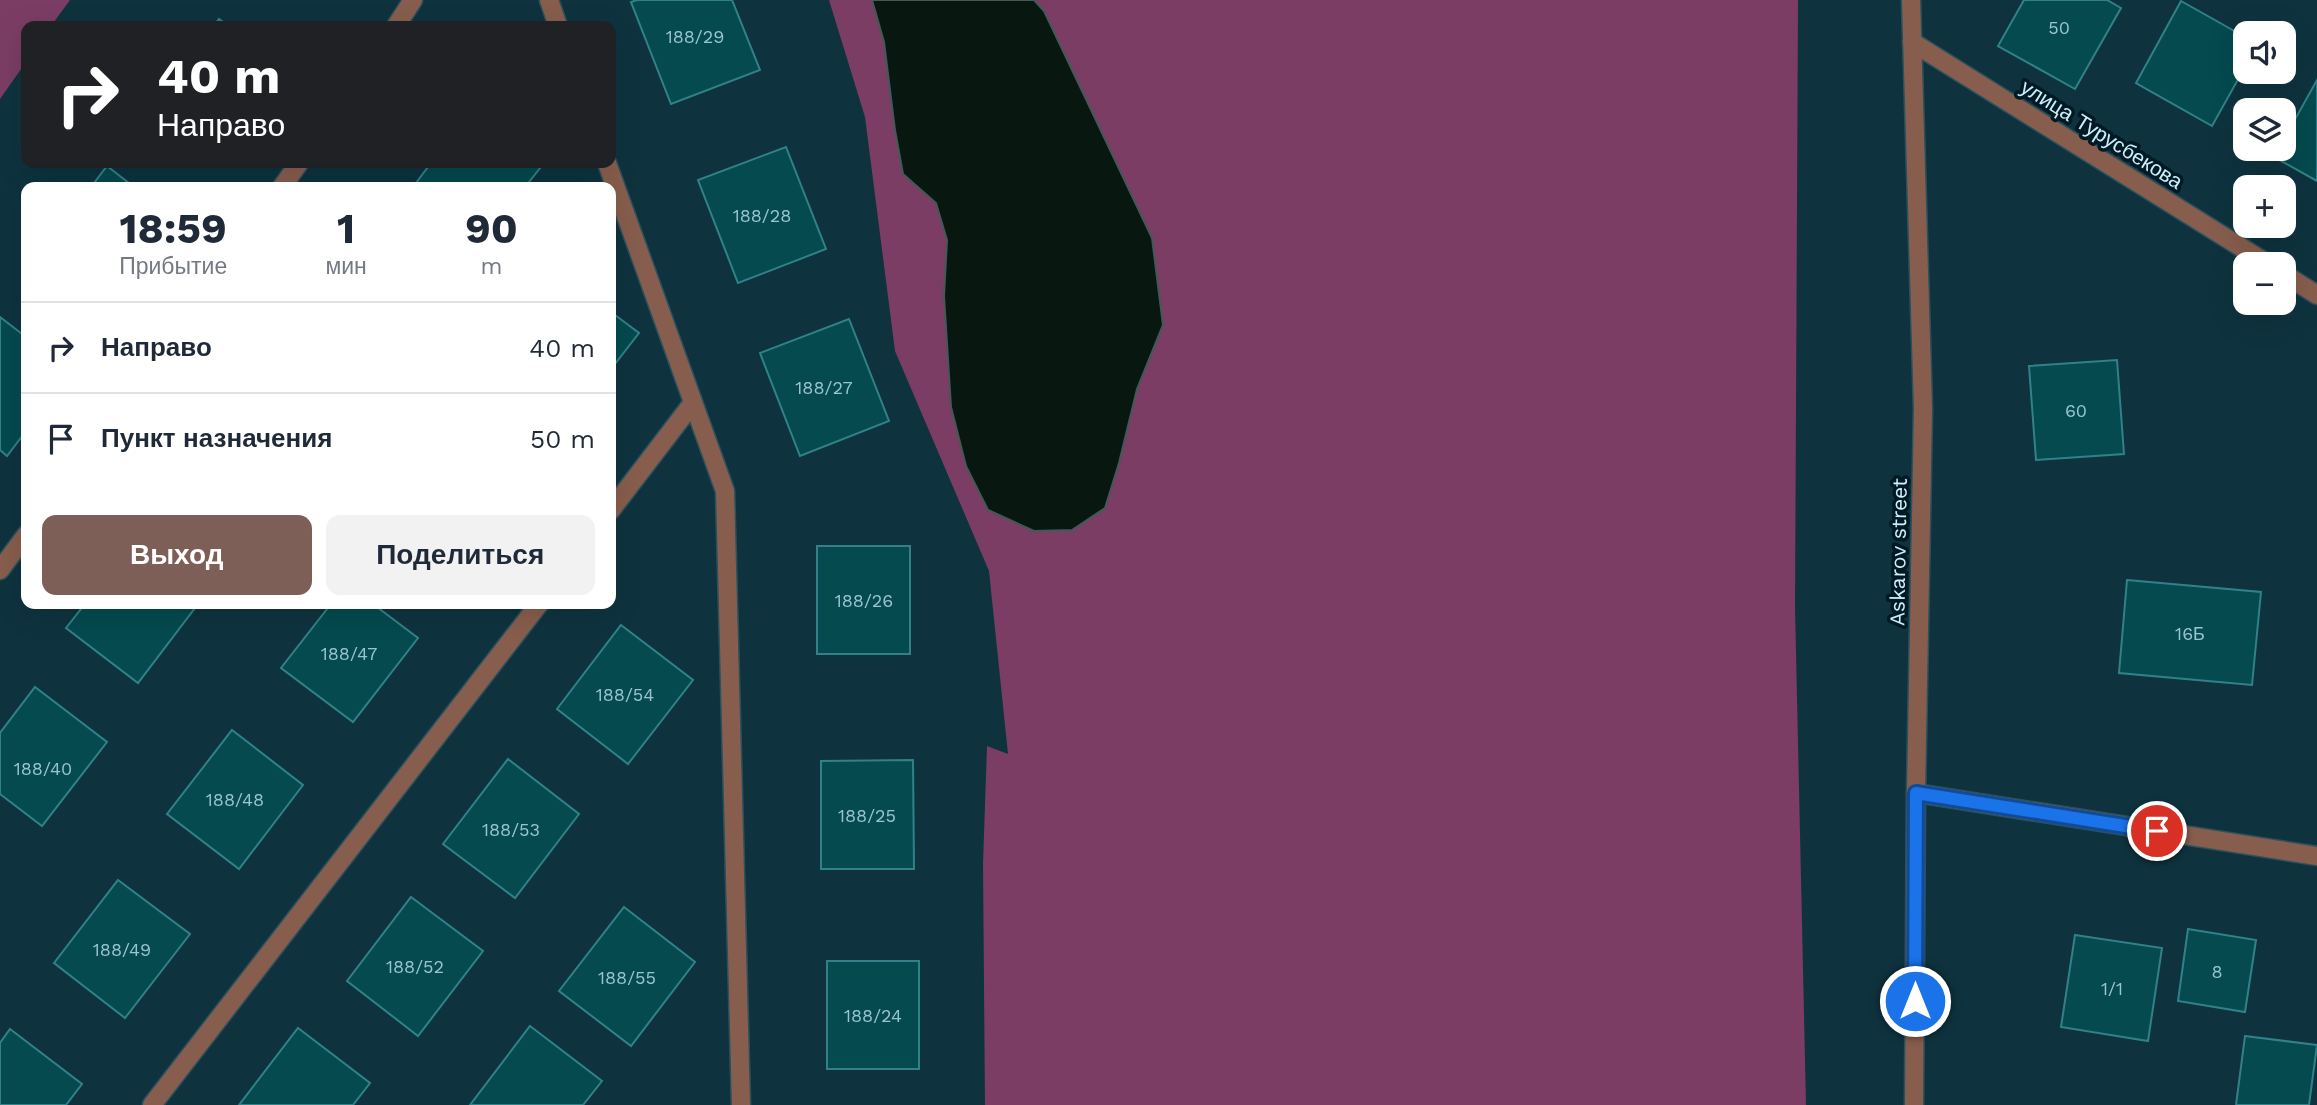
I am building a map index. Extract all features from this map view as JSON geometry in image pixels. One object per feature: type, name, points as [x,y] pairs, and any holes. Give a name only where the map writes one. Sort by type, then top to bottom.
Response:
[{"type":"street","points":[[399,21],[413,0]]},
{"type":"street","points":[[549,0],[556,21]]},
{"type":"street","name":"Askarov street","points":[[1911,0],[1923,409],[1914,1105]]},
{"type":"street","name":"улица Турусбекова","points":[[1912,42],[2249,252]]},
{"type":"street","points":[[616,189],[725,491],[741,1105]]},
{"type":"street","points":[[2296,282],[2317,295]]},
{"type":"street","points":[[616,503],[692,404]]},
{"type":"street","points":[[0,570],[21,542]]},
{"type":"street","points":[[152,1105],[535,609]]},
{"type":"street","points":[[1916,793],[2317,856]]},
{"type":"shaded area","points":[[0,0],[70,0],[55,21],[21,21],[21,69],[0,99]]},
{"type":"shaded area","points":[[829,0],[1798,0],[1795,607],[1806,1105],[985,1105],[983,864],[987,746],[1008,754],[989,571],[895,351],[865,117]]},
{"type":"shaded area","points":[[872,0],[1034,0],[1044,11],[1152,238],[1163,325],[1137,389],[1105,508],[1072,530],[1034,531],[988,510],[966,466],[951,407],[944,296],[947,240],[936,203],[903,174],[884,42]]},
{"type":"building","points":[[732,0],[760,70],[671,104],[631,2]]},
{"type":"building","points":[[2024,0],[2107,0],[2121,8],[2075,89],[1998,46]]},
{"type":"building","points":[[2181,1],[2233,30],[2233,84],[2235,84],[2212,126],[2136,83]]},
{"type":"building","points":[[2317,80],[2317,181],[2281,161],[2296,161],[2296,118]]},
{"type":"building","points":[[786,147],[826,249],[738,283],[698,180]]},
{"type":"building","points":[[105,168],[110,168],[128,182],[95,182]]},
{"type":"building","points":[[427,168],[540,168],[529,182],[417,182]]},
{"type":"building","points":[[616,316],[639,333],[616,363]]},
{"type":"building","points":[[0,317],[21,333],[21,438],[7,456],[0,450]]},
{"type":"building","points":[[849,319],[889,421],[800,456],[760,353]]},
{"type":"building","points":[[2117,360],[2124,454],[2036,460],[2029,366]]},
{"type":"building","points":[[817,546],[910,546],[910,654],[817,654]]},
{"type":"building","points":[[2127,580],[2261,592],[2252,685],[2119,673]]},
{"type":"building","points":[[81,609],[194,609],[138,683],[66,628]]},
{"type":"building","points":[[327,609],[380,609],[418,638],[353,722],[281,668]]},
{"type":"building","points":[[621,625],[693,680],[628,764],[557,709]]},
{"type":"building","points":[[35,687],[107,742],[42,826],[0,794],[0,733]]},
{"type":"building","points":[[232,730],[303,785],[239,869],[167,814]]},
{"type":"building","points":[[508,759],[579,814],[515,898],[443,844]]},
{"type":"building","points":[[913,760],[914,869],[821,869],[821,761]]},
{"type":"building","points":[[118,880],[190,934],[125,1018],[54,963]]},
{"type":"building","points":[[411,897],[483,951],[418,1036],[347,981]]},
{"type":"building","points":[[624,907],[695,962],[631,1046],[559,991]]},
{"type":"building","points":[[2188,929],[2256,940],[2245,1012],[2178,1001]]},
{"type":"building","points":[[2075,935],[2162,948],[2148,1041],[2061,1027]]},
{"type":"building","points":[[827,961],[919,961],[919,1069],[827,1069]]},
{"type":"building","points":[[530,1026],[602,1081],[583,1105],[470,1105]]},
{"type":"building","points":[[298,1028],[370,1083],[353,1105],[239,1105]]},
{"type":"building","points":[[10,1029],[82,1084],[66,1105],[0,1105],[0,1043]]},
{"type":"building","points":[[2245,1036],[2317,1045],[2309,1105],[2236,1105]]},
{"type":"route","points":[[1915,1001],[1916,793],[2157,831]]}]
